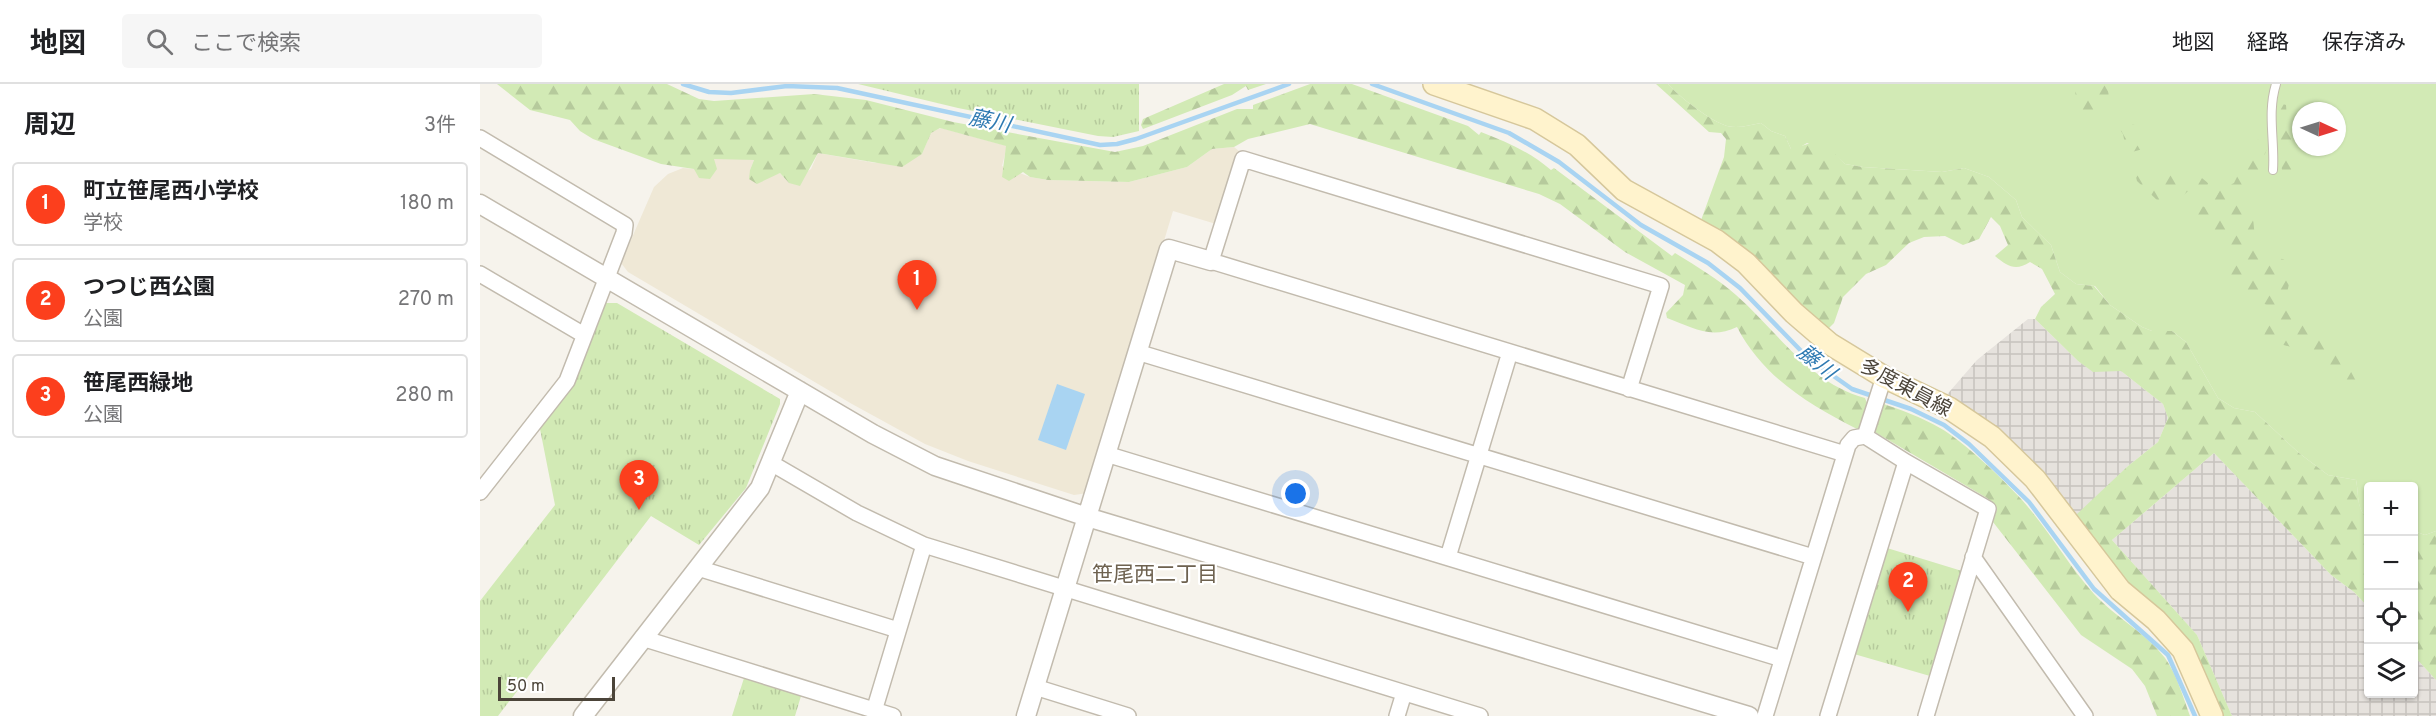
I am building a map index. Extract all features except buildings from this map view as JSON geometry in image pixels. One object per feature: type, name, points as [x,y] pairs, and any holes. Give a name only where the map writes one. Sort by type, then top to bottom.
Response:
[{"type":"main road","name":"多度東員線","points":[[1434,84],[1535,119],[1577,145],[1624,190],[1717,241],[1746,263],[1794,313],[1830,344],[1882,382],[1949,408],[1992,437],[2035,479],[2120,590],[2156,620],[2183,650],[2212,716]]},
{"type":"street","points":[[480,138],[625,225],[624,233],[567,381],[480,492]]},
{"type":"street","points":[[1211,261],[1243,159],[1661,286],[1629,389]]},
{"type":"street","points":[[480,204],[881,439],[934,466],[1087,517],[1749,716]]},
{"type":"street","points":[[1026,716],[1169,249],[1845,454]]},
{"type":"street","points":[[482,280],[584,335]]},
{"type":"street","points":[[1137,352],[1813,557]]},
{"type":"street","points":[[1448,557],[1510,352]]},
{"type":"street","points":[[1865,436],[1882,382]]},
{"type":"street","points":[[583,716],[760,488],[800,392]]},
{"type":"street","points":[[1765,716],[1848,445],[1854,438],[1865,436],[1988,509],[1927,712],[1942,716]]},
{"type":"street","points":[[1106,454],[1782,659]]},
{"type":"street","points":[[1828,716],[1906,462]]},
{"type":"street","points":[[771,463],[857,513],[924,545],[1480,716]]},
{"type":"street","points":[[874,711],[924,545]]},
{"type":"street","points":[[1973,557],[2085,716]]},
{"type":"street","points":[[698,568],[898,630]]},
{"type":"street","points":[[642,638],[893,716]]},
{"type":"street","points":[[1035,687],[1128,716]]},
{"type":"street","points":[[1397,716],[1404,693]]},
{"type":"lane","points":[[2273,170],[2270,114],[2276,84]]},
{"type":"shaded area","points":[[941,128],[1007,146],[1002,166],[1030,177],[1048,180],[1129,182],[1187,167],[1212,149],[1234,147],[1239,151],[1216,224],[1173,211],[1088,493],[1074,495],[968,461],[925,444],[852,404],[628,272],[621,263],[654,187],[668,174],[683,168],[694,169],[714,158],[745,159],[754,160],[750,170],[771,176],[780,173],[789,183],[811,169],[818,153],[875,163],[922,154],[931,132]]},
{"type":"shaded area","points":[[2028,319],[2035,319],[2078,361],[2093,371],[2121,371],[2163,404],[2168,418],[2158,442],[2128,466],[2075,520],[1944,398],[1977,360]]},
{"type":"shaded area","points":[[2214,453],[2331,575],[2364,603],[2364,698],[2418,698],[2418,660],[2436,680],[2436,716],[2232,716],[2197,635],[2112,540]]},
{"type":"green space","points":[[497,84],[667,84],[699,99],[714,101],[814,94],[866,100],[953,122],[1115,152],[1143,146],[1237,109],[1253,109],[1253,105],[1310,84],[1352,84],[1468,126],[1479,135],[1481,132],[1500,140],[1526,153],[1551,170],[1554,168],[1672,256],[1675,253],[1722,284],[1751,309],[1811,369],[1845,391],[1865,398],[1869,408],[1863,428],[1857,429],[1821,410],[1773,375],[1748,345],[1737,327],[1718,332],[1701,331],[1667,318],[1666,313],[1683,295],[1685,285],[1625,252],[1560,204],[1539,194],[1310,124],[1248,139],[1234,147],[1212,149],[1187,167],[1129,182],[1048,180],[1030,177],[1023,172],[1009,181],[1002,177],[1006,146],[940,128],[931,133],[922,154],[902,167],[818,153],[800,186],[789,183],[780,173],[757,184],[749,179],[754,160],[714,159],[717,169],[710,179],[699,178],[694,169],[661,164],[593,139],[580,131],[570,120],[530,110]]},
{"type":"green space","points":[[858,84],[1139,84],[1139,131],[1113,137],[1098,136],[958,108]]},
{"type":"green space","points":[[1224,84],[1266,84],[1248,90],[1246,86],[1232,95],[1143,129],[1141,125],[1143,119]]},
{"type":"green space","points":[[1656,84],[1668,84],[1696,108],[1727,126],[1740,127],[1761,123],[1771,131],[1785,136],[1791,149],[1821,140],[1845,164],[1942,172],[1964,168],[1989,177],[2016,200],[2022,217],[2051,245],[2060,272],[2076,284],[2094,286],[2110,305],[2142,327],[2152,331],[2172,331],[2186,342],[2218,398],[2234,408],[2255,412],[2299,453],[2328,475],[2356,480],[2361,511],[2364,515],[2364,603],[2331,575],[2214,453],[2112,540],[2197,635],[2232,716],[2222,716],[2125,583],[2075,520],[2077,514],[2128,466],[2158,442],[2168,418],[2163,404],[2121,371],[2093,372],[2078,361],[2035,319],[2041,307],[2055,294],[2042,269],[2030,262],[2016,267],[2012,266],[1995,256],[2008,245],[2000,226],[1991,217],[1979,239],[1963,245],[1945,236],[1924,237],[1909,243],[1886,265],[1866,274],[1843,297],[1834,323],[1826,331],[1797,299],[1753,259],[1700,223],[1724,157],[1726,139],[1721,133],[1709,132]]},
{"type":"green space","points":[[1668,84],[2436,84],[2436,531],[2425,535],[2418,532],[2418,482],[2364,482],[2364,515],[2361,511],[2356,480],[2328,475],[2299,453],[2255,412],[2234,408],[2218,398],[2186,342],[2172,331],[2152,331],[2142,327],[2110,305],[2095,286],[2076,284],[2060,272],[2051,245],[2022,217],[2016,200],[1989,177],[1964,168],[1942,172],[1845,164],[1834,154],[1807,143],[1795,150],[1791,149],[1785,136],[1771,131],[1761,123],[1727,126],[1696,108]]},
{"type":"green space","points":[[2075,84],[2105,84],[2108,89],[2108,99],[2098,124],[2089,127],[2084,124],[2077,104]]},
{"type":"green space","points":[[2279,103],[2286,105],[2287,119],[2292,129],[2292,156],[2295,160],[2293,175],[2283,174],[2282,170],[2277,108]]},
{"type":"green space","points":[[2120,122],[2135,125],[2146,142],[2143,149],[2132,152],[2126,149],[2123,134],[2118,127]]},
{"type":"green space","points":[[2266,133],[2270,135],[2269,143],[2259,170],[2245,193],[2245,203],[2253,218],[2255,238],[2262,251],[2271,258],[2283,259],[2293,266],[2287,293],[2290,311],[2302,313],[2310,318],[2318,329],[2330,338],[2342,367],[2349,368],[2358,385],[2352,389],[2327,374],[2321,365],[2291,347],[2266,340],[2264,335],[2273,312],[2270,306],[2246,297],[2236,290],[2229,278],[2235,262],[2231,250],[2201,232],[2196,216],[2188,211],[2187,204],[2198,202],[2204,207],[2210,207],[2220,190],[2234,183],[2254,143]]},
{"type":"green space","points":[[2140,170],[2171,171],[2184,179],[2197,174],[2208,183],[2207,188],[2200,190],[2193,187],[2174,203],[2158,201],[2137,181],[2136,177]]},
{"type":"green space","points":[[606,303],[617,303],[780,399],[780,404],[746,488],[699,545],[651,516],[498,716],[480,716],[480,601],[555,505],[540,429],[573,384]]},
{"type":"green space","points":[[1881,403],[1918,417],[1949,434],[2005,482],[2031,511],[2094,594],[2149,641],[2165,658],[2190,716],[2157,716],[2145,686],[2132,669],[2081,635],[1993,522],[1997,509],[1987,498],[1873,431]]},
{"type":"green space","points":[[2436,531],[2436,680],[2418,660],[2418,532],[2425,535]]},
{"type":"green space","points":[[1887,548],[1962,571],[1930,676],[1854,654]]},
{"type":"green space","points":[[744,678],[801,696],[795,716],[732,716]]},
{"type":"water","points":[[1057,384],[1085,394],[1066,450],[1038,440]]},
{"type":"waterway","name":"藤川","points":[[683,84],[709,92],[731,93],[787,86],[837,88],[1100,145],[1117,144],[1136,139],[1289,84]]},
{"type":"waterway","name":"藤川","points":[[1372,84],[1509,133],[1559,162],[1641,225],[1708,263],[1740,288],[1808,358],[1852,389],[1911,409],[1944,425],[1969,444],[2029,502],[2094,589],[2168,655],[2195,716]]},
{"type":"place","name":"町立笹尾西小学校","points":[[917,310]]},
{"type":"place","name":"笹尾西緑地","points":[[639,510]]},
{"type":"place","name":"つつじ西公園","points":[[1908,612]]},
{"type":"district","name":"笹尾西二丁目","points":[[1155,574]]}]
